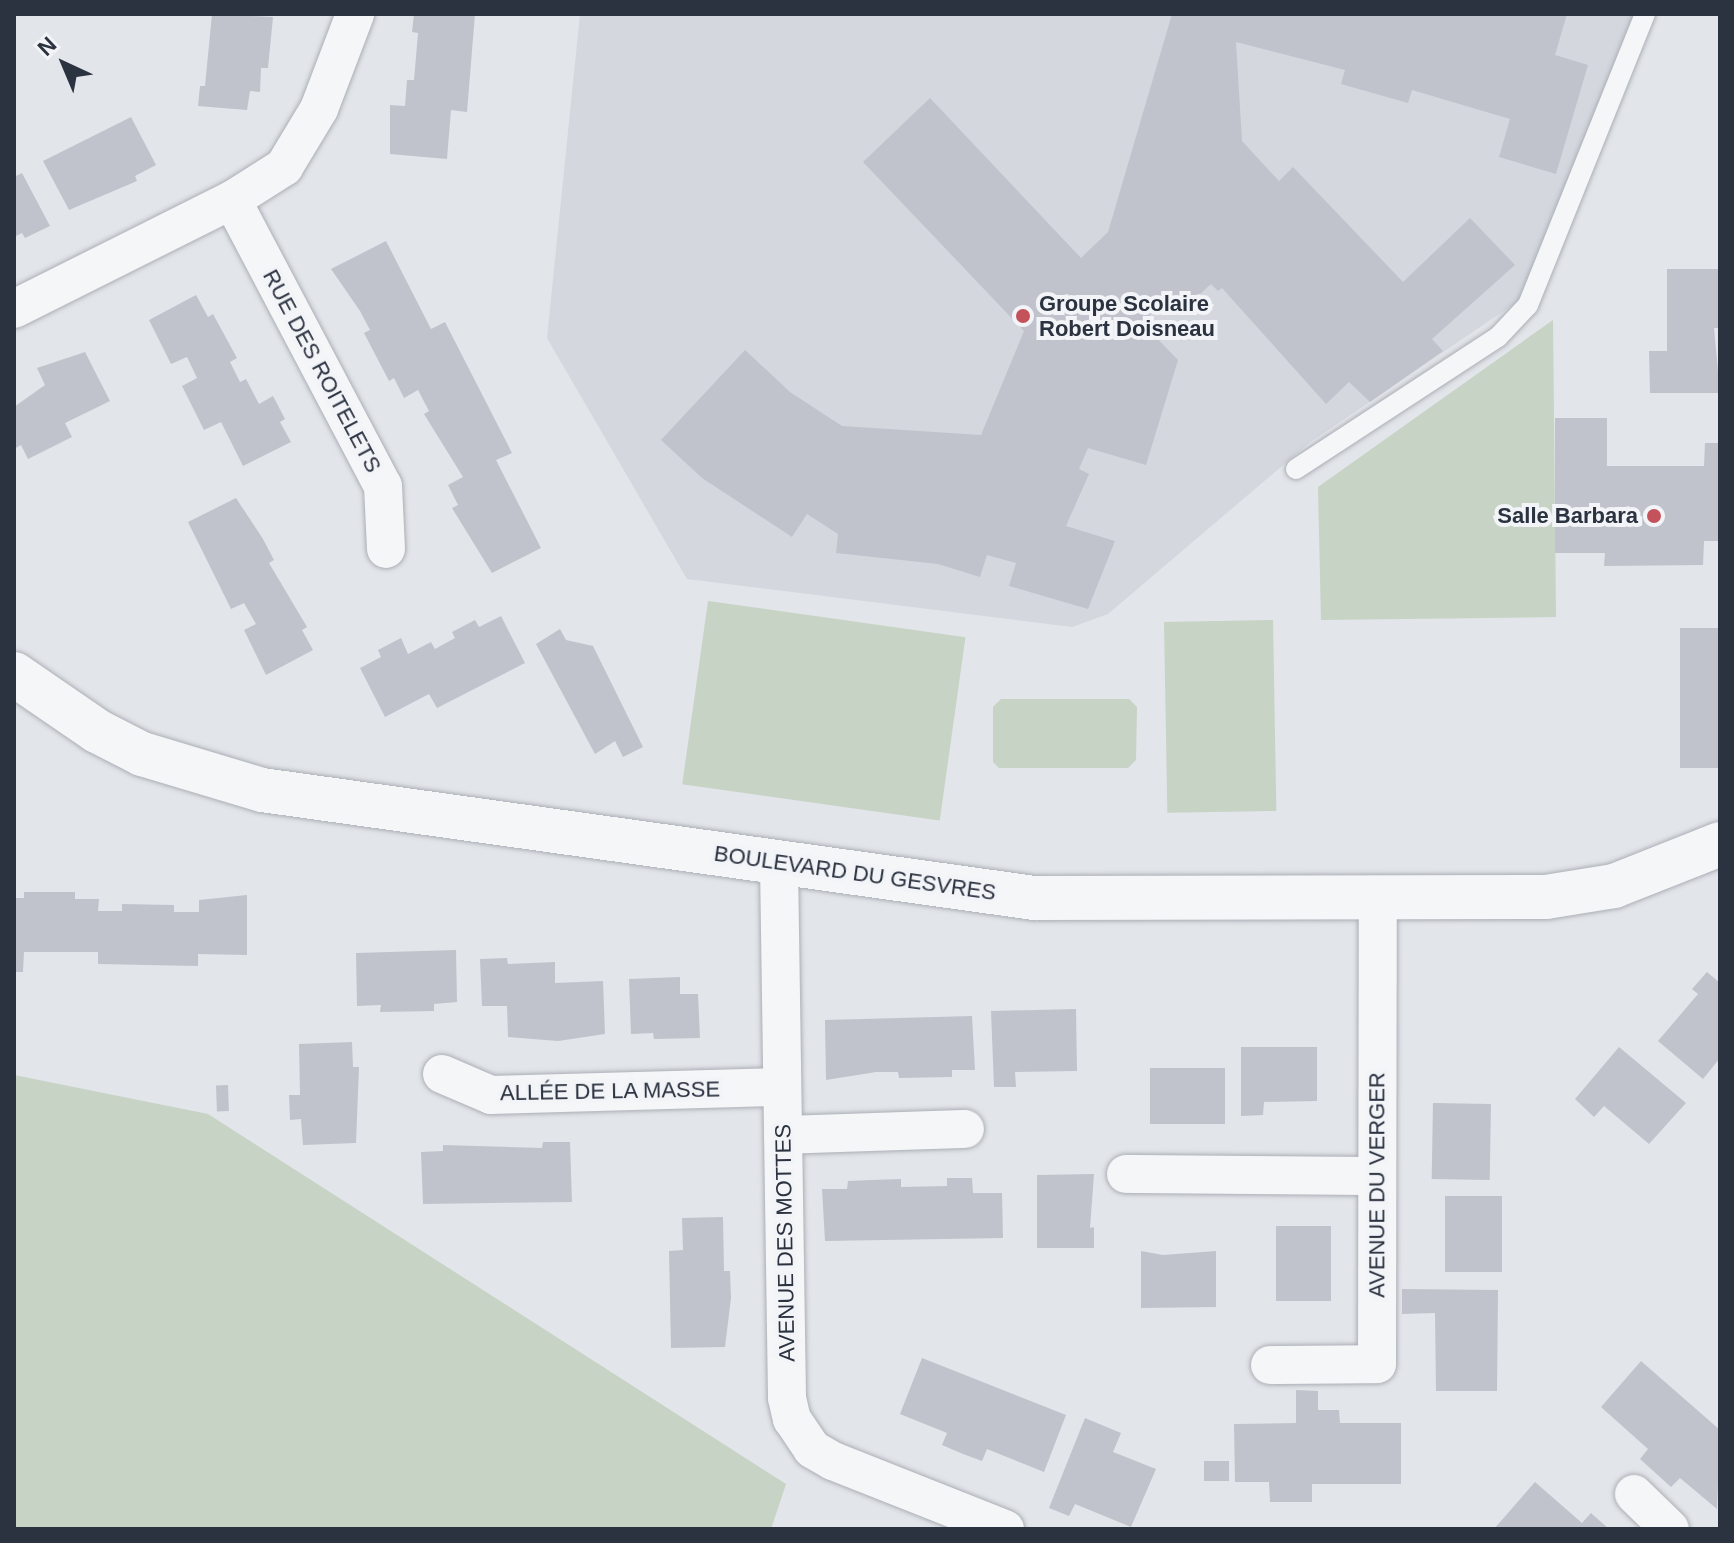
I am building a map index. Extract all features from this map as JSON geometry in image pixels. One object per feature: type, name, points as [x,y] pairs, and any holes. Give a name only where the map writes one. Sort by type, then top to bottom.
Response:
[{"type":"street","points":[[14,309],[232,200],[284,167],[319,109],[355,14]]},
{"type":"street","name":"RUE DES ROITELETS","points":[[232,200],[383,486],[386,549]]},
{"type":"street","name":"BOULEVARD DU GESVRES","points":[[14,674],[85,723],[142,754],[262,790],[1034,898],[1546,897],[1614,886],[1720,844]]},
{"type":"street","name":"AVENUE DES MOTTES","points":[[779,864],[787,1398],[792,1419],[812,1449],[833,1461],[964,1521],[1005,1529]]},
{"type":"street","name":"AVENUE DU VERGER","points":[[1270,1365],[1377,1364],[1378,899]]},
{"type":"street","name":"ALLÉE DE LA MASSE","points":[[442,1074],[491,1095],[782,1087]]},
{"type":"street","points":[[783,1135],[965,1129]]},
{"type":"street","points":[[1126,1174],[1377,1176]]},
{"type":"street","points":[[1634,1494],[1670,1529]]},
{"type":"lane","points":[[1296,469],[1498,337],[1528,305],[1645,14]]},
{"type":"shaded area","name":"Groupe Scolaire Robert Doisneau","points":[[580,14],[1636,14],[1529,294],[1309,443],[1108,614],[1072,627],[687,579],[547,338]]},
{"type":"green space","points":[[1553,320],[1556,617],[1321,620],[1318,487]]},
{"type":"green space","points":[[708,601],[965,637],[940,820],[682,784]]},
{"type":"green space","points":[[1273,620],[1276,811],[1167,813],[1164,622]]},
{"type":"green space","points":[[1001,699],[1129,699],[1137,707],[1136,760],[1128,768],[999,768],[993,762],[993,707]]},
{"type":"green space","points":[[14,1075],[208,1114],[786,1484],[771,1529],[14,1529]]},
{"type":"building","points":[[212,14],[273,17],[268,68],[261,68],[260,92],[250,91],[247,110],[198,106],[200,86],[205,86]]},
{"type":"building","points":[[414,14],[475,14],[467,112],[451,110],[447,159],[390,154],[390,105],[405,106],[407,80],[414,80],[418,33],[412,32]]},
{"type":"building","points":[[1172,14],[1567,14],[1555,55],[1588,65],[1556,174],[1499,157],[1510,119],[1412,90],[1408,103],[1341,84],[1345,70],[1236,42],[1242,141],[1279,181],[1293,167],[1403,282],[1470,218],[1515,265],[1432,339],[1443,351],[1370,402],[1349,382],[1326,404],[1222,288],[1218,291],[1211,284],[1183,310],[1169,296],[1142,323],[1178,360],[1146,465],[1088,448],[1079,469],[1089,474],[1066,526],[1115,541],[1088,609],[1009,586],[1016,563],[987,555],[980,577],[938,564],[836,553],[838,534],[807,514],[792,537],[702,478],[661,440],[745,350],[790,392],[842,426],[981,435],[1024,331],[863,162],[930,98],[1081,258],[1108,232]]},
{"type":"building","points":[[131,117],[156,165],[135,176],[137,181],[69,210],[43,161]]},
{"type":"building","points":[[22,173],[50,226],[25,238],[22,233],[14,237],[14,177]]},
{"type":"building","points":[[386,241],[431,329],[445,322],[512,453],[496,460],[541,548],[492,573],[452,508],[458,505],[448,485],[463,477],[424,414],[429,411],[418,390],[404,398],[394,378],[389,381],[364,333],[370,330],[331,269]]},
{"type":"building","points":[[1667,269],[1720,269],[1720,328],[1714,328],[1720,393],[1650,393],[1649,351],[1667,351]]},
{"type":"building","points":[[196,295],[208,317],[213,314],[237,358],[230,362],[240,382],[246,379],[259,404],[273,396],[285,419],[280,422],[291,442],[243,466],[221,422],[204,430],[182,386],[197,378],[187,357],[171,364],[149,320]]},
{"type":"building","points":[[85,352],[110,401],[65,423],[72,437],[28,459],[21,445],[14,449],[14,407],[45,385],[37,368]]},
{"type":"building","points":[[1555,418],[1607,418],[1607,466],[1704,466],[1705,443],[1720,443],[1720,541],[1704,541],[1703,565],[1604,566],[1605,553],[1555,553]]},
{"type":"building","points":[[236,498],[274,560],[269,563],[307,627],[302,630],[313,650],[266,675],[244,630],[256,624],[244,603],[231,609],[188,522]]},
{"type":"building","points":[[501,616],[525,663],[437,708],[429,694],[385,717],[360,668],[381,657],[378,650],[401,638],[408,654],[431,642],[435,649],[455,638],[452,632],[475,620],[479,627]]},
{"type":"building","points":[[1680,628],[1720,628],[1720,768],[1680,768]]},
{"type":"building","points":[[560,629],[566,640],[593,646],[643,747],[623,757],[615,741],[595,754],[536,644]]},
{"type":"building","points":[[24,892],[75,892],[75,899],[99,899],[98,911],[122,911],[122,904],[174,905],[174,912],[199,912],[199,900],[247,895],[247,955],[198,954],[198,966],[98,964],[98,952],[24,952],[23,972],[14,972],[14,898],[24,898]]},
{"type":"building","points":[[456,950],[457,1002],[434,1004],[434,1011],[380,1012],[381,1005],[357,1006],[356,953]]},
{"type":"building","points":[[507,958],[508,964],[555,962],[555,983],[603,981],[605,1034],[558,1041],[508,1037],[507,1006],[482,1006],[480,959]]},
{"type":"building","points":[[1707,972],[1720,983],[1720,1058],[1703,1079],[1658,1041],[1698,994],[1692,989]]},
{"type":"building","points":[[680,977],[680,994],[698,994],[700,1038],[654,1039],[653,1033],[631,1034],[629,979]]},
{"type":"building","points":[[1076,1009],[1077,1071],[1015,1072],[1016,1087],[994,1087],[991,1011]]},
{"type":"building","points":[[972,1016],[975,1070],[952,1070],[952,1077],[899,1078],[898,1072],[876,1072],[826,1080],[825,1020]]},
{"type":"building","points":[[352,1042],[353,1067],[359,1067],[356,1143],[303,1145],[301,1119],[290,1120],[289,1095],[300,1095],[299,1044]]},
{"type":"building","points":[[1241,1047],[1317,1047],[1317,1101],[1264,1102],[1263,1115],[1241,1116]]},
{"type":"building","points":[[1619,1047],[1686,1103],[1649,1144],[1604,1106],[1594,1117],[1575,1099]]},
{"type":"building","points":[[1150,1068],[1225,1068],[1225,1124],[1150,1124]]},
{"type":"building","points":[[216,1085],[228,1085],[229,1111],[217,1111]]},
{"type":"building","points":[[1433,1103],[1491,1104],[1490,1180],[1432,1179]]},
{"type":"building","points":[[543,1142],[570,1142],[572,1202],[423,1204],[421,1152],[443,1151],[443,1145],[542,1148]]},
{"type":"building","points":[[1094,1174],[1090,1228],[1094,1227],[1094,1248],[1037,1248],[1037,1175]]},
{"type":"building","points":[[947,1178],[972,1178],[973,1193],[1002,1193],[1003,1238],[825,1241],[822,1189],[847,1189],[848,1181],[901,1179],[901,1187],[947,1186]]},
{"type":"building","points":[[1445,1196],[1502,1196],[1502,1272],[1445,1272]]},
{"type":"building","points":[[723,1217],[724,1271],[730,1271],[731,1298],[725,1347],[671,1348],[669,1251],[683,1250],[682,1218]]},
{"type":"building","points":[[1276,1226],[1331,1226],[1331,1301],[1276,1301]]},
{"type":"building","points":[[1141,1251],[1163,1255],[1216,1251],[1216,1307],[1141,1308]]},
{"type":"building","points":[[1402,1289],[1498,1290],[1497,1391],[1436,1391],[1435,1313],[1402,1314]]},
{"type":"building","points":[[922,1358],[1066,1415],[1044,1472],[987,1449],[982,1461],[963,1454],[942,1445],[947,1433],[900,1414]]},
{"type":"building","points":[[1641,1361],[1720,1430],[1717,1509],[1680,1478],[1671,1487],[1640,1459],[1648,1449],[1601,1407]]},
{"type":"building","points":[[1296,1390],[1318,1391],[1318,1410],[1339,1410],[1340,1423],[1401,1423],[1401,1484],[1312,1484],[1312,1502],[1270,1502],[1269,1482],[1235,1482],[1234,1424],[1296,1423]]},
{"type":"building","points":[[1085,1418],[1121,1433],[1113,1452],[1156,1469],[1131,1527],[1075,1504],[1069,1516],[1049,1508]]},
{"type":"building","points":[[1204,1461],[1229,1461],[1229,1481],[1204,1481]]},
{"type":"building","points":[[1535,1482],[1582,1523],[1591,1513],[1609,1529],[1494,1529]]},
{"type":"place","name":"Groupe Scolaire Robert Doisneau","points":[[1023,316]]},
{"type":"place","name":"Salle Barbara","points":[[1654,516]]}]
